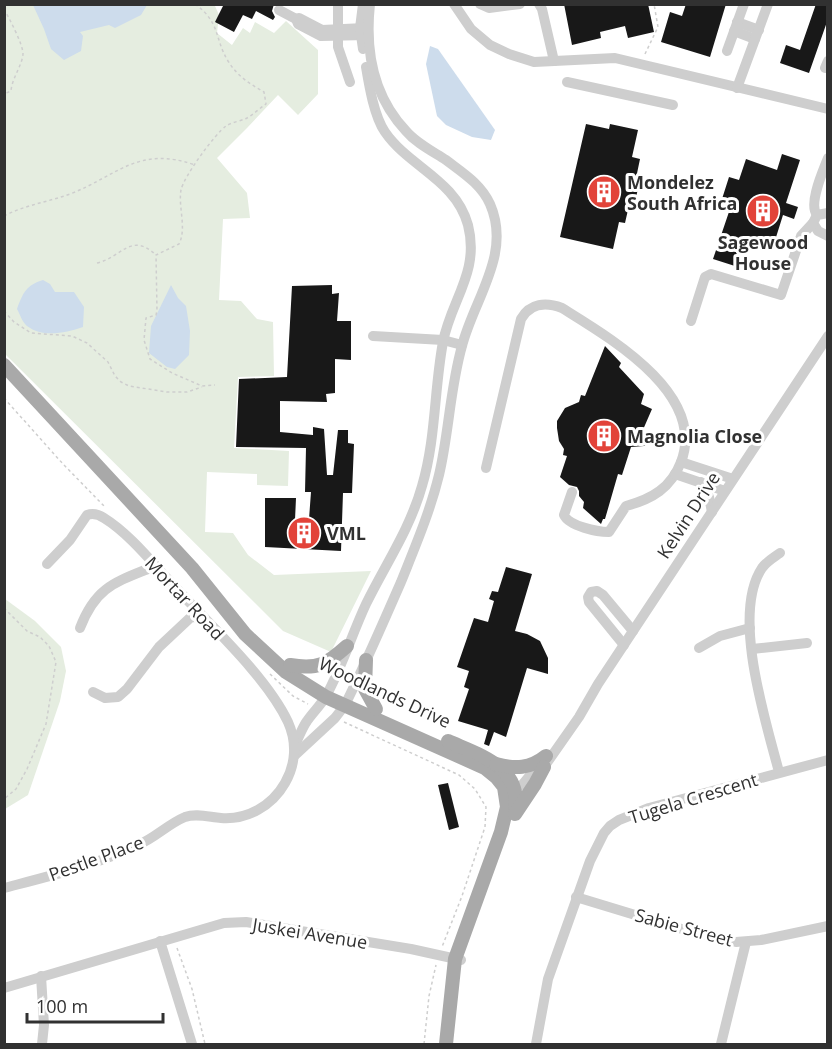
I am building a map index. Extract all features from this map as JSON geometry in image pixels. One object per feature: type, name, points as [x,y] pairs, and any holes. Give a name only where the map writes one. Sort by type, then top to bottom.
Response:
[{"type":"main road","name":"Woodlands Drive","points":[[4,365],[192,568],[276,654],[324,698]]},
{"type":"main road","name":"Woodlands Drive","points":[[192,568],[245,634],[286,672],[324,698],[347,701],[376,709],[496,764],[508,775],[511,793]]},
{"type":"main road","points":[[290,665],[306,668],[320,666],[347,646]]},
{"type":"main road","points":[[366,660],[365,689],[376,709]]},
{"type":"main road","name":"Woodlands Drive","points":[[347,701],[485,768],[511,793]]},
{"type":"main road","points":[[496,764],[517,768],[545,761]]},
{"type":"main road","points":[[458,960],[515,815],[535,784],[545,761]]},
{"type":"main road","points":[[511,793],[515,815]]},
{"type":"main road","points":[[446,1044],[458,960],[501,832],[511,793]]},
{"type":"street","points":[[338,4],[337,32],[341,59],[350,82]]},
{"type":"street","points":[[294,750],[335,718],[347,701],[391,604],[428,513],[439,474],[462,345],[496,252],[498,232],[489,201],[475,183],[412,137],[393,115],[384,100],[375,78],[364,31],[363,4]]},
{"type":"street","points":[[364,31],[370,4]]},
{"type":"street","points":[[454,4],[471,29],[490,45],[534,62],[615,58],[828,109]]},
{"type":"street","points":[[480,4],[489,8],[520,4]]},
{"type":"street","points":[[539,4],[554,61]]},
{"type":"street","points":[[727,51],[744,4]]},
{"type":"street","points":[[737,88],[768,4]]},
{"type":"street","points":[[279,10],[296,19],[298,24],[309,26],[321,36],[337,32],[364,31]]},
{"type":"street","points":[[736,27],[757,34]]},
{"type":"street","name":"Pestle Place","points":[[4,888],[71,870],[138,846],[187,816],[237,818],[257,810],[280,791],[288,776],[294,750],[307,722],[324,698],[367,604],[406,529],[428,464],[443,340],[468,268],[470,241],[468,225],[456,198],[392,142],[383,129],[369,88],[364,31]]},
{"type":"street","points":[[567,82],[673,105]]},
{"type":"street","points":[[828,158],[813,203],[814,211],[819,217],[818,231],[828,236]]},
{"type":"street","points":[[691,321],[705,278],[711,274],[781,295],[799,239],[805,229],[819,217]]},
{"type":"street","points":[[486,468],[521,319],[527,310],[542,304],[562,308],[614,340],[637,360],[667,391],[683,418],[686,431],[686,445],[675,474],[659,493],[642,502],[626,506],[609,532],[584,527],[567,520],[564,515],[572,492]]},
{"type":"street","points":[[373,336],[443,340],[462,345]]},
{"type":"street","name":"Kelvin Drive","points":[[511,793],[530,783],[579,717],[598,684],[828,336]]},
{"type":"street","points":[[681,462],[733,479]]},
{"type":"street","points":[[710,471],[740,469]]},
{"type":"street","points":[[675,474],[725,491]]},
{"type":"street","points":[[701,482],[709,497],[712,512]]},
{"type":"street","name":"Mortar Road","points":[[47,564],[70,540],[85,516],[94,514],[107,520],[155,566],[252,671],[275,700],[288,722],[294,750]]},
{"type":"street","points":[[779,772],[754,672],[750,628],[753,593],[758,575],[768,561],[780,554]]},
{"type":"street","points":[[80,628],[88,609],[112,583],[155,566]]},
{"type":"street","points":[[624,645],[589,602],[589,594],[593,591],[601,593],[633,631]]},
{"type":"street","points":[[619,614],[645,615]]},
{"type":"street","points":[[93,692],[105,698],[118,697],[127,689],[159,646],[191,617],[204,618]]},
{"type":"street","points":[[699,648],[714,639],[750,628]]},
{"type":"street","points":[[752,649],[807,644]]},
{"type":"street","name":"Tugela Crescent","points":[[536,1044],[548,979],[576,897],[604,833],[618,820],[649,808],[828,760]]},
{"type":"street","name":"Sabie Street","points":[[576,897],[724,940],[746,942],[792,935],[828,926]]},
{"type":"street","name":"Juskei Avenue","points":[[4,988],[224,923],[246,922],[411,949],[458,960]]},
{"type":"street","points":[[160,941],[192,1044]]},
{"type":"street","points":[[721,1044],[746,942]]},
{"type":"street","points":[[41,976],[44,1025],[42,1044]]},
{"type":"path","points":[[156,255],[176,247],[181,241],[181,191],[189,172],[220,131],[229,124],[248,117],[266,104],[264,92],[243,79],[233,68],[208,14],[195,4]]},
{"type":"path","points":[[639,63],[657,33],[654,4]]},
{"type":"path","points":[[4,9],[22,46],[23,55],[12,82],[11,91],[4,94]]},
{"type":"path","points":[[4,216],[21,208],[70,194],[131,163],[168,159],[195,165]]},
{"type":"path","points":[[97,263],[111,258],[129,246],[144,246],[156,255]]},
{"type":"path","points":[[156,255],[157,311],[156,315],[146,318],[144,340],[147,352],[150,358],[172,374],[202,386]]},
{"type":"path","points":[[4,311],[14,322],[31,333],[72,336],[87,343],[108,362],[115,376],[129,386],[167,392],[187,392],[202,386],[215,385]]},
{"type":"path","points":[[4,398],[63,464],[104,505]]},
{"type":"path","points":[[4,608],[27,631],[40,637],[49,646],[57,662],[46,724],[16,789],[4,799]]},
{"type":"path","points":[[269,673],[293,696],[324,698]]},
{"type":"path","points":[[335,718],[459,775],[475,789],[486,807],[484,828],[462,896],[438,955],[429,996],[424,1044]]},
{"type":"path","points":[[173,937],[192,989],[205,1044]]},
{"type":"shaded area","points":[[4,5],[212,5],[215,6],[219,15],[217,33],[232,45],[243,28],[250,33],[255,22],[274,33],[286,21],[318,50],[318,94],[298,115],[278,95],[217,158],[247,193],[250,218],[223,219],[219,300],[241,301],[257,319],[273,322],[274,376],[238,377],[234,448],[289,451],[288,486],[257,485],[257,474],[207,472],[205,532],[233,533],[248,555],[274,575],[371,571],[331,652],[283,631],[5,354]]},
{"type":"shaded area","points":[[5,599],[35,621],[61,647],[66,671],[60,701],[28,795],[5,809]]},
{"type":"water","points":[[33,5],[147,5],[141,15],[115,28],[109,25],[80,32],[83,36],[81,51],[64,60],[51,49]]},
{"type":"water","points":[[430,46],[438,49],[495,130],[491,140],[472,137],[446,125],[437,116],[426,64]]},
{"type":"water","points":[[43,280],[50,284],[55,292],[74,292],[84,307],[83,327],[47,333],[33,330],[25,324],[17,309],[19,303],[29,287]]},
{"type":"water","points":[[171,285],[178,298],[186,306],[190,331],[189,355],[175,369],[167,367],[149,353],[151,326]]},
{"type":"building","points":[[224,4],[274,4],[272,11],[275,17],[273,20],[256,11],[252,19],[243,15],[234,32],[215,22]]},
{"type":"building","points":[[564,4],[648,4],[654,32],[628,38],[625,26],[600,32],[601,38],[572,45]]},
{"type":"building","points":[[686,4],[726,4],[710,57],[661,42],[670,12],[682,16]]},
{"type":"building","points":[[816,4],[828,4],[828,19],[809,73],[780,63],[786,45],[800,50]]},
{"type":"building","name":"Mondelez South Africa","points":[[586,124],[609,129],[610,124],[638,130],[632,157],[640,159],[635,183],[639,184],[635,202],[630,201],[625,223],[619,222],[613,249],[560,237]]},
{"type":"building","name":"Sagewood House","points":[[782,154],[800,160],[786,203],[798,207],[794,219],[783,215],[772,250],[746,242],[738,267],[713,259],[732,203],[722,199],[729,177],[739,180],[746,159],[777,170]]},
{"type":"building","points":[[332,285],[332,294],[339,293],[337,321],[351,321],[351,360],[335,359],[335,393],[326,394],[327,402],[280,401],[280,432],[313,435],[313,427],[324,429],[327,475],[333,475],[338,430],[348,430],[348,443],[354,444],[352,493],[343,493],[341,551],[265,547],[265,498],[296,498],[295,520],[309,519],[311,492],[305,492],[306,448],[236,447],[239,379],[287,377],[292,286]]},
{"type":"building","name":"Magnolia Close","points":[[605,346],[621,363],[619,367],[644,394],[641,404],[652,409],[642,432],[656,438],[644,446],[631,447],[622,475],[618,474],[605,519],[601,524],[583,508],[584,502],[579,496],[577,487],[569,485],[560,477],[567,456],[563,455],[564,449],[559,441],[557,421],[565,408],[579,402],[581,395],[585,396]]},
{"type":"building","points":[[506,567],[532,574],[515,631],[540,641],[548,658],[548,674],[527,668],[506,737],[494,732],[489,746],[484,744],[488,730],[458,721],[469,689],[464,687],[469,671],[457,667],[474,618],[488,622],[494,601],[489,599],[492,591],[498,592]]},
{"type":"building","points":[[448,783],[459,827],[449,830],[438,785]]},
{"type":"place","name":"Mondelez South Africa","points":[[604,192]]},
{"type":"place","name":"Sagewood House","points":[[763,211]]},
{"type":"place","name":"Magnolia Close","points":[[604,436]]},
{"type":"place","name":"VML","points":[[304,533]]}]
